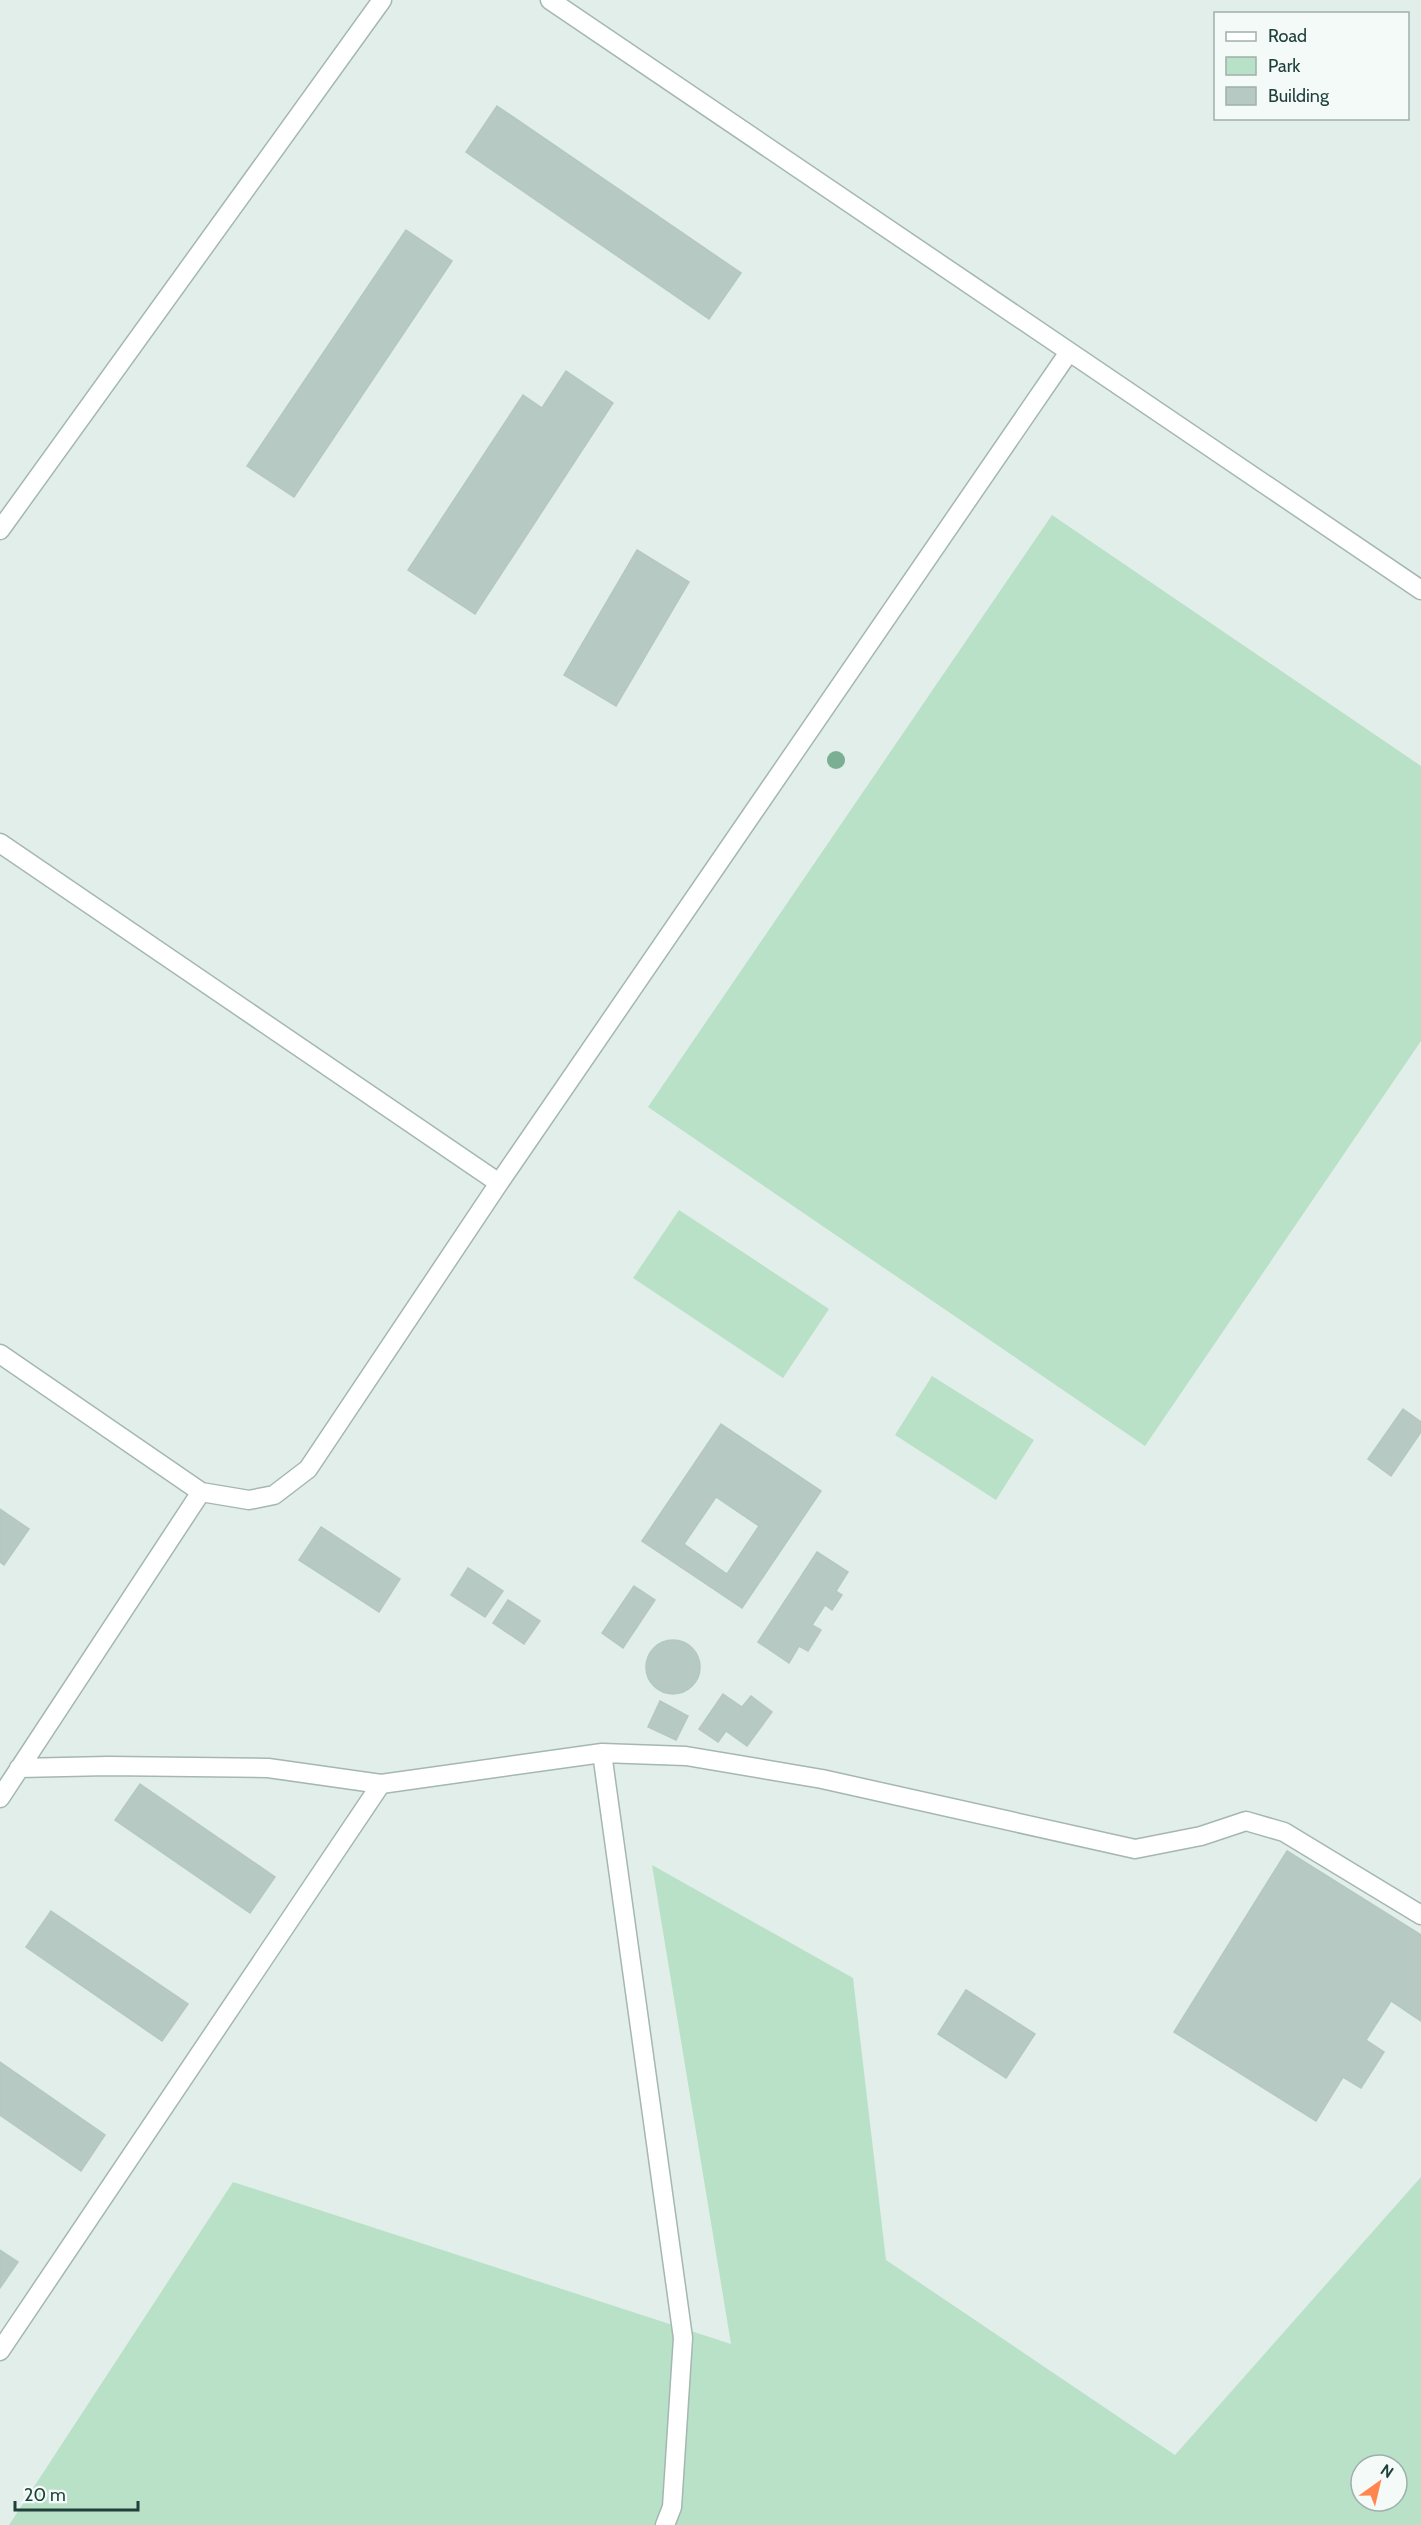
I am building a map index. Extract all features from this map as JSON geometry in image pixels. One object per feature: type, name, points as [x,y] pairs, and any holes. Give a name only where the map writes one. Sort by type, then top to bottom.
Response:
[{"type":"street","points":[[0,530],[382,0]]},
{"type":"street","points":[[550,0],[1421,590]]},
{"type":"street","points":[[0,1354],[201,1492],[249,1500],[274,1495],[309,1469],[499,1183],[1069,352]]},
{"type":"street","points":[[0,843],[499,1183]]},
{"type":"street","points":[[0,1798],[201,1492]]},
{"type":"street","points":[[20,1768],[108,1766],[268,1768],[381,1784],[602,1753],[686,1756],[822,1779],[1135,1849],[1201,1836],[1246,1821],[1284,1832],[1421,1915]]},
{"type":"street","points":[[602,1753],[683,2338],[672,2507],[665,2525]]},
{"type":"street","points":[[0,2351],[381,1784]]},
{"type":"green space","points":[[1052,515],[1421,766],[1421,1041],[1145,1446],[648,1107]]},
{"type":"green space","points":[[679,1210],[829,1309],[783,1378],[633,1278]]},
{"type":"green space","points":[[932,1376],[1034,1440],[996,1500],[895,1435]]},
{"type":"green space","points":[[652,1865],[853,1978],[886,2260],[1175,2455],[1421,2177],[1421,2525],[9,2525],[233,2182],[731,2344]]},
{"type":"building","points":[[497,106],[741,273],[709,319],[466,152]]},
{"type":"building","points":[[406,230],[452,261],[294,497],[247,466]]},
{"type":"building","points":[[566,371],[613,403],[475,614],[408,570],[523,395],[542,408]]},
{"type":"building","points":[[637,550],[689,582],[616,706],[564,675]]},
{"type":"building","points":[[1403,1409],[1421,1422],[1421,1432],[1391,1476],[1368,1459]]},
{"type":"building","points":[[721,1424],[821,1491],[742,1608],[642,1541]],"holes":[[[716,1497],[759,1526],[727,1574],[684,1544]]]},
{"type":"building","points":[[0,1509],[29,1529],[4,1565],[0,1562]]},
{"type":"building","points":[[321,1527],[400,1579],[379,1612],[299,1560]]},
{"type":"building","points":[[817,1552],[848,1572],[836,1591],[842,1595],[832,1610],[825,1605],[812,1625],[821,1630],[808,1651],[799,1646],[789,1663],[758,1642]]},
{"type":"building","points":[[468,1568],[503,1591],[485,1617],[451,1595]]},
{"type":"building","points":[[634,1586],[655,1600],[623,1648],[602,1633]]},
{"type":"building","points":[[508,1600],[540,1621],[524,1644],[493,1623]]},
{"type":"building","points":[[668,1640],[678,1640],[688,1644],[696,1652],[700,1667],[696,1682],[688,1690],[678,1694],[668,1694],[658,1690],[650,1682],[646,1672],[646,1662],[650,1652],[658,1644]]},
{"type":"building","points":[[723,1694],[742,1707],[751,1696],[772,1712],[747,1746],[726,1731],[718,1742],[699,1729]]},
{"type":"building","points":[[660,1701],[688,1716],[676,1740],[648,1727]]},
{"type":"building","points":[[140,1784],[275,1877],[250,1913],[115,1820]]},
{"type":"building","points":[[1287,1851],[1421,1935],[1421,2021],[1391,2001],[1366,2040],[1384,2052],[1361,2088],[1343,2077],[1316,2121],[1174,2032]]},
{"type":"building","points":[[51,1911],[188,2004],[162,2041],[26,1947]]},
{"type":"building","points":[[966,1990],[1035,2034],[1006,2078],[938,2034]]},
{"type":"building","points":[[0,2062],[105,2135],[81,2171],[0,2115]]},
{"type":"building","points":[[0,2250],[18,2262],[0,2288]]}]
